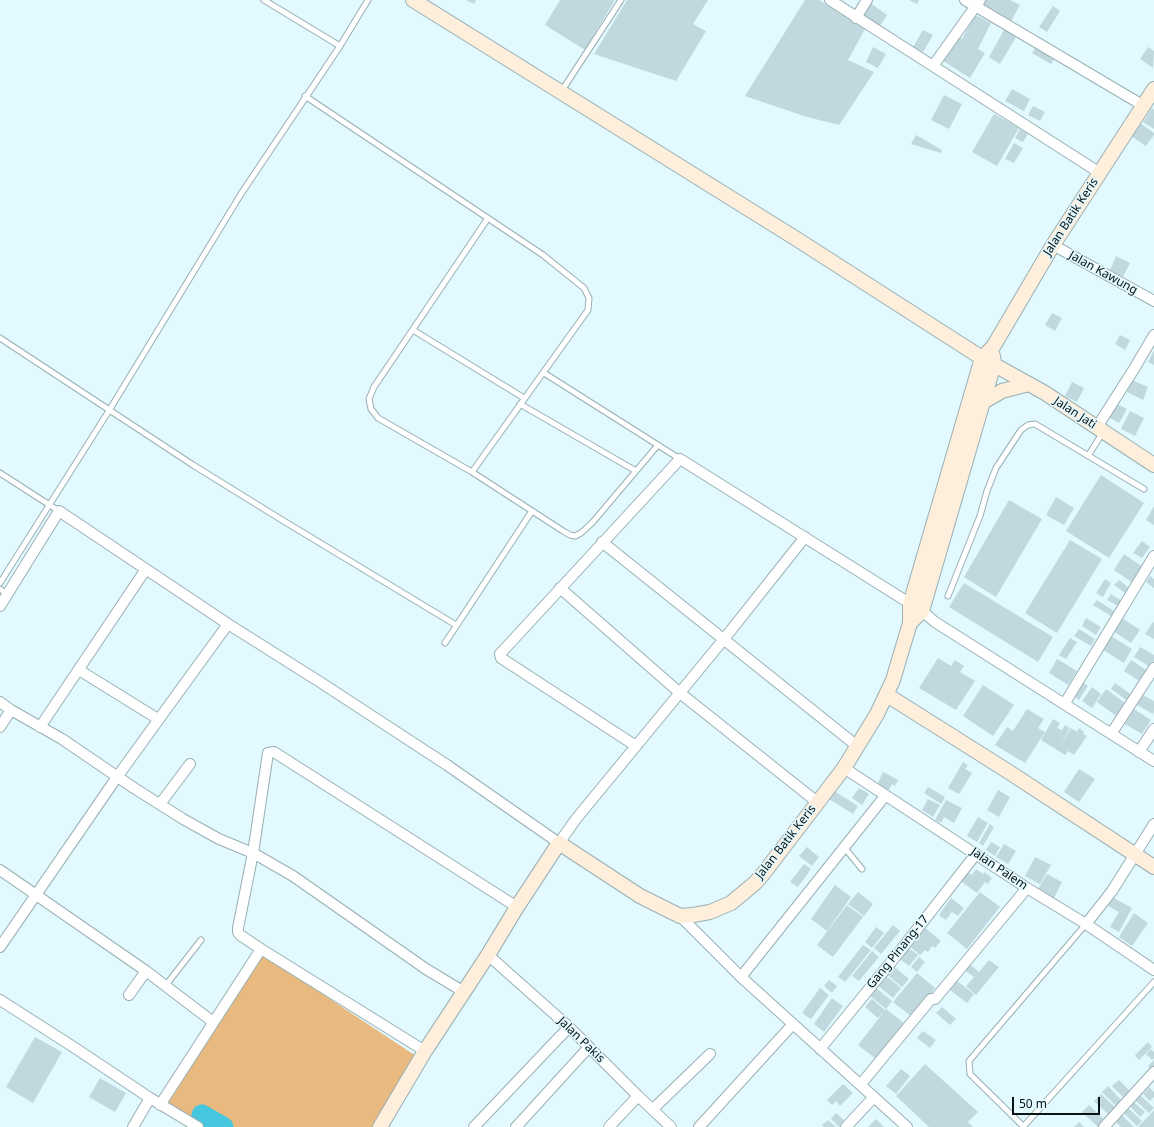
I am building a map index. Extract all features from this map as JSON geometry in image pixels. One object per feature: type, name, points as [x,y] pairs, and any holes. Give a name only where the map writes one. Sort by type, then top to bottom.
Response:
[{"type":"street","name":"Jalan Jati","points":[[413,0],[795,238],[988,361],[1029,384],[1154,465]]},
{"type":"street","points":[[830,0],[1100,174]]},
{"type":"street","points":[[856,18],[867,0]]},
{"type":"street","points":[[965,0],[978,3],[1144,106]]},
{"type":"street","points":[[933,66],[978,3]]},
{"type":"street","name":"Jalan Batik Keris","points":[[988,361],[993,347],[1052,245],[1100,174],[1154,89]]},
{"type":"street","name":"Jalan Kawung","points":[[1052,245],[1154,301]]},
{"type":"street","points":[[1100,429],[1154,336]]},
{"type":"street","points":[[939,529],[965,464],[983,402],[988,361]]},
{"type":"street","points":[[939,529],[951,459],[988,361]]},
{"type":"street","points":[[983,402],[1002,391],[1029,384]]},
{"type":"street","points":[[636,746],[500,656],[500,653],[680,459],[1154,761]]},
{"type":"street","points":[[951,459],[965,464]]},
{"type":"street","points":[[0,606],[4,592],[54,508],[228,624],[441,761],[640,896],[680,916],[741,977],[861,1084],[903,1126]]},
{"type":"street","name":"Jalan Batik Keris","points":[[680,916],[693,916],[710,912],[723,907],[738,898],[763,874],[844,768],[878,714],[887,695],[916,608],[939,529]]},
{"type":"street","points":[[380,1127],[425,1051],[488,956],[517,907],[559,842],[576,819],[724,639],[804,537]]},
{"type":"street","points":[[602,542],[857,746]]},
{"type":"street","points":[[1065,703],[1154,556]]},
{"type":"street","points":[[40,727],[146,569]]},
{"type":"street","points":[[560,588],[680,693],[817,802]]},
{"type":"street","points":[[0,947],[117,777],[228,624]]},
{"type":"street","points":[[1111,734],[1154,668]]},
{"type":"street","points":[[79,670],[158,719]]},
{"type":"street","points":[[887,695],[1009,772],[1154,867]]},
{"type":"street","points":[[0,702],[11,710],[62,739],[117,777],[183,819],[219,839],[253,853],[293,876],[426,969],[464,992]]},
{"type":"street","points":[[0,727],[11,710]]},
{"type":"street","points":[[1139,752],[1154,729]]},
{"type":"street","points":[[425,1051],[261,949],[240,935],[238,932],[253,853],[268,753],[272,751],[333,788],[517,907]]},
{"type":"street","points":[[160,804],[190,764]]},
{"type":"street","name":"Jalan Palem","points":[[844,768],[1027,888],[1086,924],[1154,970]]},
{"type":"street","points":[[741,977],[885,796]]},
{"type":"street","points":[[1086,924],[1112,890],[1154,824]]},
{"type":"street","name":"Gang Pinang-17","points":[[820,1049],[900,951],[976,854]]},
{"type":"street","points":[[0,870],[37,894],[146,971],[213,1022]]},
{"type":"street","points":[[861,1084],[931,999],[935,999],[1027,888]]},
{"type":"street","points":[[160,1104],[261,949]]},
{"type":"street","name":"Jalan Pakis","points":[[488,956],[569,1027],[671,1127]]},
{"type":"street","points":[[129,995],[146,971]]},
{"type":"street","points":[[0,1000],[150,1098],[198,1127]]},
{"type":"street","points":[[699,1127],[793,1024]]},
{"type":"street","points":[[474,1127],[569,1027]]},
{"type":"street","points":[[516,1127],[588,1047]]},
{"type":"street","points":[[653,1109],[710,1054]]},
{"type":"street","points":[[1104,1127],[1154,1072]]},
{"type":"street","points":[[609,1127],[638,1096]]},
{"type":"street","points":[[846,1127],[874,1097]]},
{"type":"street","points":[[133,1127],[150,1098]]},
{"type":"lane","points":[[264,0],[340,46]]},
{"type":"lane","points":[[0,583],[54,508],[110,409],[241,194],[305,96],[340,46],[368,0]]},
{"type":"lane","points":[[561,93],[621,0]]},
{"type":"lane","points":[[305,96],[543,256],[584,288],[590,298],[588,310],[472,472]]},
{"type":"lane","points":[[488,218],[374,387],[369,399],[371,409],[378,418],[472,472],[570,535],[575,536],[581,533],[592,523],[658,445]]},
{"type":"lane","points":[[413,330],[524,398]]},
{"type":"lane","points":[[0,338],[193,465],[456,625]]},
{"type":"lane","points":[[544,373],[680,459]]},
{"type":"lane","points":[[520,404],[636,471]]},
{"type":"lane","points":[[948,596],[980,516],[987,491],[996,468],[1021,430],[1028,425],[1035,424],[1144,489]]},
{"type":"lane","points":[[1088,456],[1100,429]]},
{"type":"lane","points":[[0,473],[54,508]]},
{"type":"lane","points":[[444,643],[532,511]]},
{"type":"lane","points":[[844,847],[862,869]]},
{"type":"lane","points":[[1086,924],[969,1061],[970,1074],[1024,1127],[1154,982]]},
{"type":"lane","points":[[166,986],[202,940]]},
{"type":"shaded area","points":[[262,954],[416,1056],[372,1127],[208,1127],[168,1103]]},
{"type":"building","points":[[466,0],[476,0],[474,4]]},
{"type":"building","points":[[560,0],[615,0],[585,50],[545,25]]},
{"type":"building","points":[[627,0],[708,0],[693,24],[706,31],[676,81],[594,54]]},
{"type":"building","points":[[805,0],[819,0],[865,29],[848,60],[874,72],[839,125],[807,117],[745,96]]},
{"type":"building","points":[[909,0],[919,0],[917,4]]},
{"type":"building","points":[[985,0],[1010,0],[1020,5],[1010,23],[982,7]]},
{"type":"building","points":[[869,2],[887,15],[880,26],[861,14]]},
{"type":"building","points":[[1053,6],[1060,11],[1047,32],[1039,27]]},
{"type":"building","points":[[975,15],[991,23],[978,49],[985,53],[970,78],[943,61],[958,36],[962,39]]},
{"type":"building","points":[[923,30],[933,35],[923,52],[913,47]]},
{"type":"building","points":[[1004,30],[1016,37],[1000,64],[989,57]]},
{"type":"building","points":[[1036,46],[1055,58],[1051,64],[1032,53]]},
{"type":"building","points":[[873,47],[886,54],[878,68],[866,62]]},
{"type":"building","points":[[1148,47],[1154,51],[1153,68],[1140,59]]},
{"type":"building","points":[[1012,89],[1030,99],[1024,111],[1005,101]]},
{"type":"building","points":[[944,95],[962,104],[949,129],[931,120]]},
{"type":"building","points":[[1033,106],[1045,112],[1040,121],[1028,115]]},
{"type":"building","points":[[1152,108],[1154,110],[1154,129],[1143,122]]},
{"type":"building","points":[[994,114],[1019,128],[997,166],[972,152]]},
{"type":"building","points":[[1140,123],[1154,133],[1146,146],[1131,136]]},
{"type":"building","points":[[1020,129],[1028,134],[1023,142],[1015,138]]},
{"type":"building","points":[[916,135],[942,150],[941,153],[911,144]]},
{"type":"building","points":[[1014,143],[1023,148],[1014,163],[1005,159]]},
{"type":"building","points":[[1116,256],[1130,263],[1123,277],[1110,270]]},
{"type":"building","points":[[1052,313],[1062,318],[1055,331],[1045,325]]},
{"type":"building","points":[[1120,335],[1130,340],[1125,350],[1115,344]]},
{"type":"building","points":[[1154,350],[1154,365],[1148,362]]},
{"type":"building","points":[[1132,380],[1148,387],[1143,400],[1127,392]]},
{"type":"building","points":[[1072,382],[1084,388],[1077,402],[1065,396]]},
{"type":"building","points":[[1115,403],[1127,409],[1119,423],[1108,417]]},
{"type":"building","points":[[1130,411],[1144,418],[1135,436],[1121,429]]},
{"type":"building","points":[[1101,475],[1144,503],[1109,558],[1066,531]]},
{"type":"building","points":[[1056,497],[1074,508],[1064,525],[1046,515]]},
{"type":"building","points":[[1009,500],[1042,519],[996,597],[964,577]]},
{"type":"building","points":[[1154,506],[1154,525],[1146,520]]},
{"type":"building","points":[[1070,540],[1102,559],[1057,633],[1025,613]]},
{"type":"building","points":[[1142,541],[1150,547],[1142,558],[1133,553]]},
{"type":"building","points":[[1124,554],[1143,567],[1133,583],[1114,570]]},
{"type":"building","points":[[1150,576],[1154,579],[1154,588],[1146,582]]},
{"type":"building","points":[[1105,579],[1111,583],[1103,597],[1096,593]]},
{"type":"building","points":[[1119,580],[1129,588],[1125,593],[1114,585]]},
{"type":"building","points":[[964,583],[1053,637],[1038,662],[949,607]]},
{"type":"building","points":[[1111,594],[1122,601],[1118,606],[1107,600]]},
{"type":"building","points":[[1097,600],[1114,611],[1111,616],[1093,605]]},
{"type":"building","points":[[1086,618],[1101,627],[1096,635],[1082,626]]},
{"type":"building","points":[[1122,618],[1140,630],[1131,643],[1113,631]]},
{"type":"building","points":[[1153,622],[1154,623],[1154,639],[1145,634]]},
{"type":"building","points":[[1079,629],[1095,639],[1091,646],[1074,636]]},
{"type":"building","points":[[1111,636],[1132,649],[1124,663],[1102,649]]},
{"type":"building","points":[[1070,638],[1077,642],[1066,659],[1059,655]]},
{"type":"building","points":[[1140,647],[1154,655],[1154,661],[1150,667],[1134,657]]},
{"type":"building","points":[[938,658],[951,666],[955,660],[964,666],[960,672],[975,681],[956,710],[919,688]]},
{"type":"building","points":[[1057,659],[1077,671],[1068,685],[1049,673]]},
{"type":"building","points":[[1131,660],[1149,672],[1142,683],[1124,671]]},
{"type":"building","points":[[1081,681],[1088,686],[1079,700],[1072,695]]},
{"type":"building","points":[[1115,683],[1133,696],[1129,702],[1111,689]]},
{"type":"building","points":[[983,685],[1014,705],[993,736],[963,716]]},
{"type":"building","points":[[1092,687],[1101,694],[1092,708],[1082,701]]},
{"type":"building","points":[[1106,689],[1128,705],[1119,718],[1097,702]]},
{"type":"building","points":[[1143,695],[1154,701],[1153,714],[1137,705]]},
{"type":"building","points":[[1027,709],[1044,719],[1038,728],[1045,732],[1025,763],[995,745],[1007,727],[1013,731]]},
{"type":"building","points":[[1134,709],[1151,720],[1142,734],[1125,724]]},
{"type":"building","points":[[1053,719],[1060,723],[1057,728],[1062,730],[1065,725],[1070,728],[1060,746],[1071,728],[1077,732],[1079,728],[1084,732],[1083,734],[1087,736],[1074,755],[1068,751],[1065,755],[1041,740]]},
{"type":"building","points":[[963,762],[968,765],[965,769],[972,773],[959,794],[948,788]]},
{"type":"building","points":[[1079,769],[1095,779],[1079,802],[1064,792]]},
{"type":"building","points":[[883,772],[898,780],[895,786],[892,784],[888,791],[877,785]]},
{"type":"building","points":[[928,787],[945,797],[941,804],[924,793]]},
{"type":"building","points":[[859,788],[869,794],[862,805],[852,798]]},
{"type":"building","points":[[998,790],[1010,797],[999,817],[987,810]]},
{"type":"building","points":[[834,791],[858,806],[853,814],[829,799]]},
{"type":"building","points":[[928,799],[940,805],[933,817],[922,810]]},
{"type":"building","points":[[946,800],[962,808],[954,823],[944,817],[941,823],[935,820]]},
{"type":"building","points":[[978,817],[988,823],[977,842],[967,836]]},
{"type":"building","points":[[990,824],[994,827],[983,846],[979,843]]},
{"type":"building","points":[[991,842],[1000,847],[995,856],[986,850]]},
{"type":"building","points":[[1004,844],[1016,851],[1008,864],[996,857]]},
{"type":"building","points":[[807,847],[819,857],[812,866],[799,856]]},
{"type":"building","points":[[1035,857],[1051,865],[1040,884],[1025,876]]},
{"type":"building","points":[[804,864],[811,869],[798,887],[790,882]]},
{"type":"building","points":[[976,869],[983,874],[984,872],[992,878],[988,884],[985,882],[977,893],[959,880],[966,870],[972,875]]},
{"type":"building","points":[[1047,874],[1062,882],[1054,898],[1038,889]]},
{"type":"building","points":[[835,885],[851,897],[827,931],[811,919]]},
{"type":"building","points":[[858,892],[873,904],[864,916],[848,904]]},
{"type":"building","points":[[980,892],[1000,907],[967,949],[947,933]]},
{"type":"building","points":[[951,898],[964,908],[958,916],[952,912],[946,920],[939,915]]},
{"type":"building","points":[[1114,898],[1132,908],[1119,932],[1110,927],[1119,912],[1108,906]]},
{"type":"building","points":[[847,905],[863,917],[833,957],[817,945]]},
{"type":"building","points":[[1134,913],[1148,923],[1132,946],[1119,937]]},
{"type":"building","points":[[893,925],[900,931],[881,954],[874,948]]},
{"type":"building","points":[[876,927],[884,933],[872,948],[865,942]]},
{"type":"building","points":[[924,927],[941,941],[935,948],[932,946],[928,952],[925,950],[920,955],[908,945]]},
{"type":"building","points":[[863,945],[871,950],[845,982],[838,977]]},
{"type":"building","points":[[906,946],[918,955],[909,966],[897,957]]},
{"type":"building","points":[[872,951],[879,957],[859,981],[852,976]]},
{"type":"building","points":[[919,957],[925,962],[917,972],[911,967]]},
{"type":"building","points":[[989,960],[999,967],[976,995],[966,986],[974,977],[963,969],[968,963],[979,972]]},
{"type":"building","points":[[892,965],[909,979],[902,987],[885,973]]},
{"type":"building","points":[[917,973],[935,988],[912,1017],[893,1002]]},
{"type":"building","points":[[884,974],[901,988],[893,998],[876,984]]},
{"type":"building","points":[[829,980],[837,986],[832,993],[824,986]]},
{"type":"building","points":[[957,981],[974,994],[967,1003],[950,990]]},
{"type":"building","points":[[820,988],[829,995],[811,1019],[802,1013]]},
{"type":"building","points":[[876,988],[892,1001],[886,1009],[869,995]]},
{"type":"building","points":[[832,998],[843,1006],[824,1032],[814,1024]]},
{"type":"building","points":[[872,999],[885,1010],[878,1018],[865,1007]]},
{"type":"building","points":[[942,1007],[956,1019],[950,1025],[936,1013]]},
{"type":"building","points":[[886,1009],[904,1023],[876,1059],[858,1045]]},
{"type":"building","points":[[923,1031],[936,1040],[930,1048],[917,1038]]},
{"type":"building","points":[[35,1037],[62,1052],[33,1103],[6,1087]]},
{"type":"building","points":[[1148,1042],[1152,1047],[1139,1060],[1135,1055]]},
{"type":"building","points":[[1151,1049],[1154,1052],[1154,1058],[1152,1060],[1146,1054]]},
{"type":"building","points":[[1154,1060],[1154,1070],[1153,1071],[1148,1066]]},
{"type":"building","points":[[925,1064],[978,1112],[968,1122],[973,1127],[929,1127],[896,1096]]},
{"type":"building","points":[[901,1069],[910,1076],[896,1094],[886,1086]]},
{"type":"building","points":[[100,1078],[126,1093],[115,1112],[89,1097]]},
{"type":"building","points":[[1119,1080],[1131,1092],[1125,1099],[1112,1086]]},
{"type":"building","points":[[843,1084],[853,1093],[840,1106],[836,1101],[832,1105],[827,1100]]},
{"type":"building","points":[[1108,1086],[1122,1101],[1116,1106],[1102,1092]]},
{"type":"building","points":[[1149,1087],[1154,1092],[1154,1097],[1150,1101],[1143,1094]]},
{"type":"building","points":[[1101,1094],[1117,1109],[1110,1116],[1094,1101]]},
{"type":"building","points":[[1139,1094],[1154,1108],[1149,1113],[1134,1099]]},
{"type":"building","points":[[1134,1102],[1145,1112],[1140,1117],[1130,1106]]},
{"type":"building","points":[[1089,1105],[1105,1120],[1098,1127],[1082,1112]]},
{"type":"building","points":[[1128,1108],[1142,1121],[1137,1126],[1124,1113]]},
{"type":"building","points":[[1154,1110],[1154,1127],[1138,1127]]},
{"type":"building","points":[[836,1113],[845,1121],[839,1127],[831,1119]]},
{"type":"building","points":[[1121,1114],[1134,1127],[1121,1127],[1115,1121]]},
{"type":"building","points":[[876,1119],[884,1127],[868,1127]]},
{"type":"building","points":[[828,1120],[836,1127],[824,1127],[822,1125]]},
{"type":"building","points":[[1079,1122],[1084,1127],[1074,1127]]},
{"type":"waterway","points":[[202,1115],[223,1127]]}]
